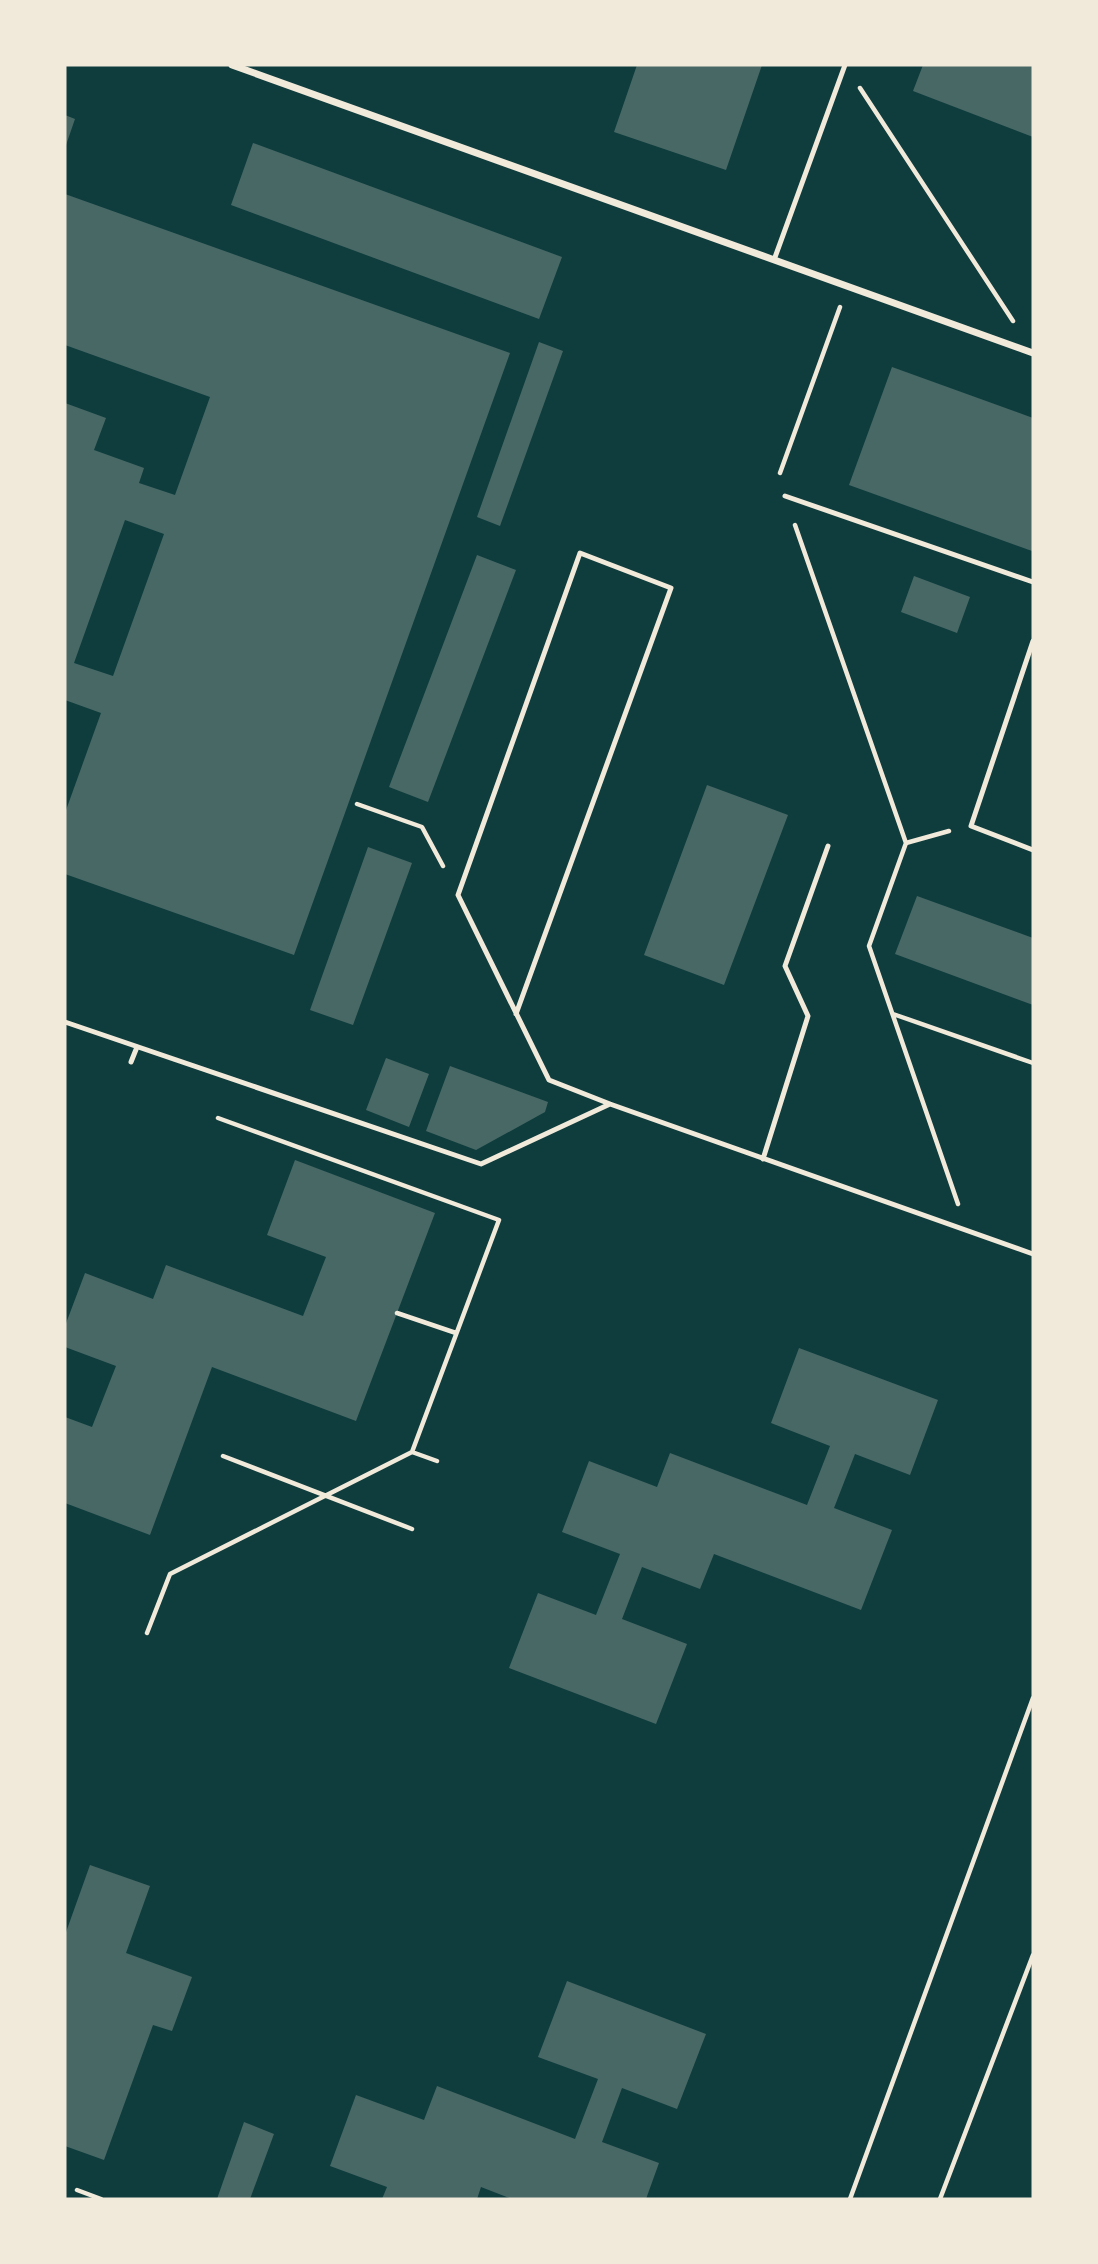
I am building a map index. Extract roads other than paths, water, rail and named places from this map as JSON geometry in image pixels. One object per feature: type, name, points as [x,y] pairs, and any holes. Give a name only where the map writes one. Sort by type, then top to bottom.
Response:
[{"type":"street","points":[[232,65],[1033,354]]},
{"type":"lane","points":[[774,260],[845,65]]},
{"type":"lane","points":[[785,496],[1033,582]]},
{"type":"lane","points":[[516,1014],[671,588],[580,553],[458,895],[516,1014],[549,1080],[1033,1254]]},
{"type":"lane","points":[[1033,641],[971,826],[1033,850]]},
{"type":"lane","points":[[763,1159],[808,1016],[785,967],[828,846]]},
{"type":"lane","points":[[65,1022],[481,1164],[610,1104]]},
{"type":"lane","points":[[131,1062],[137,1047]]}]
